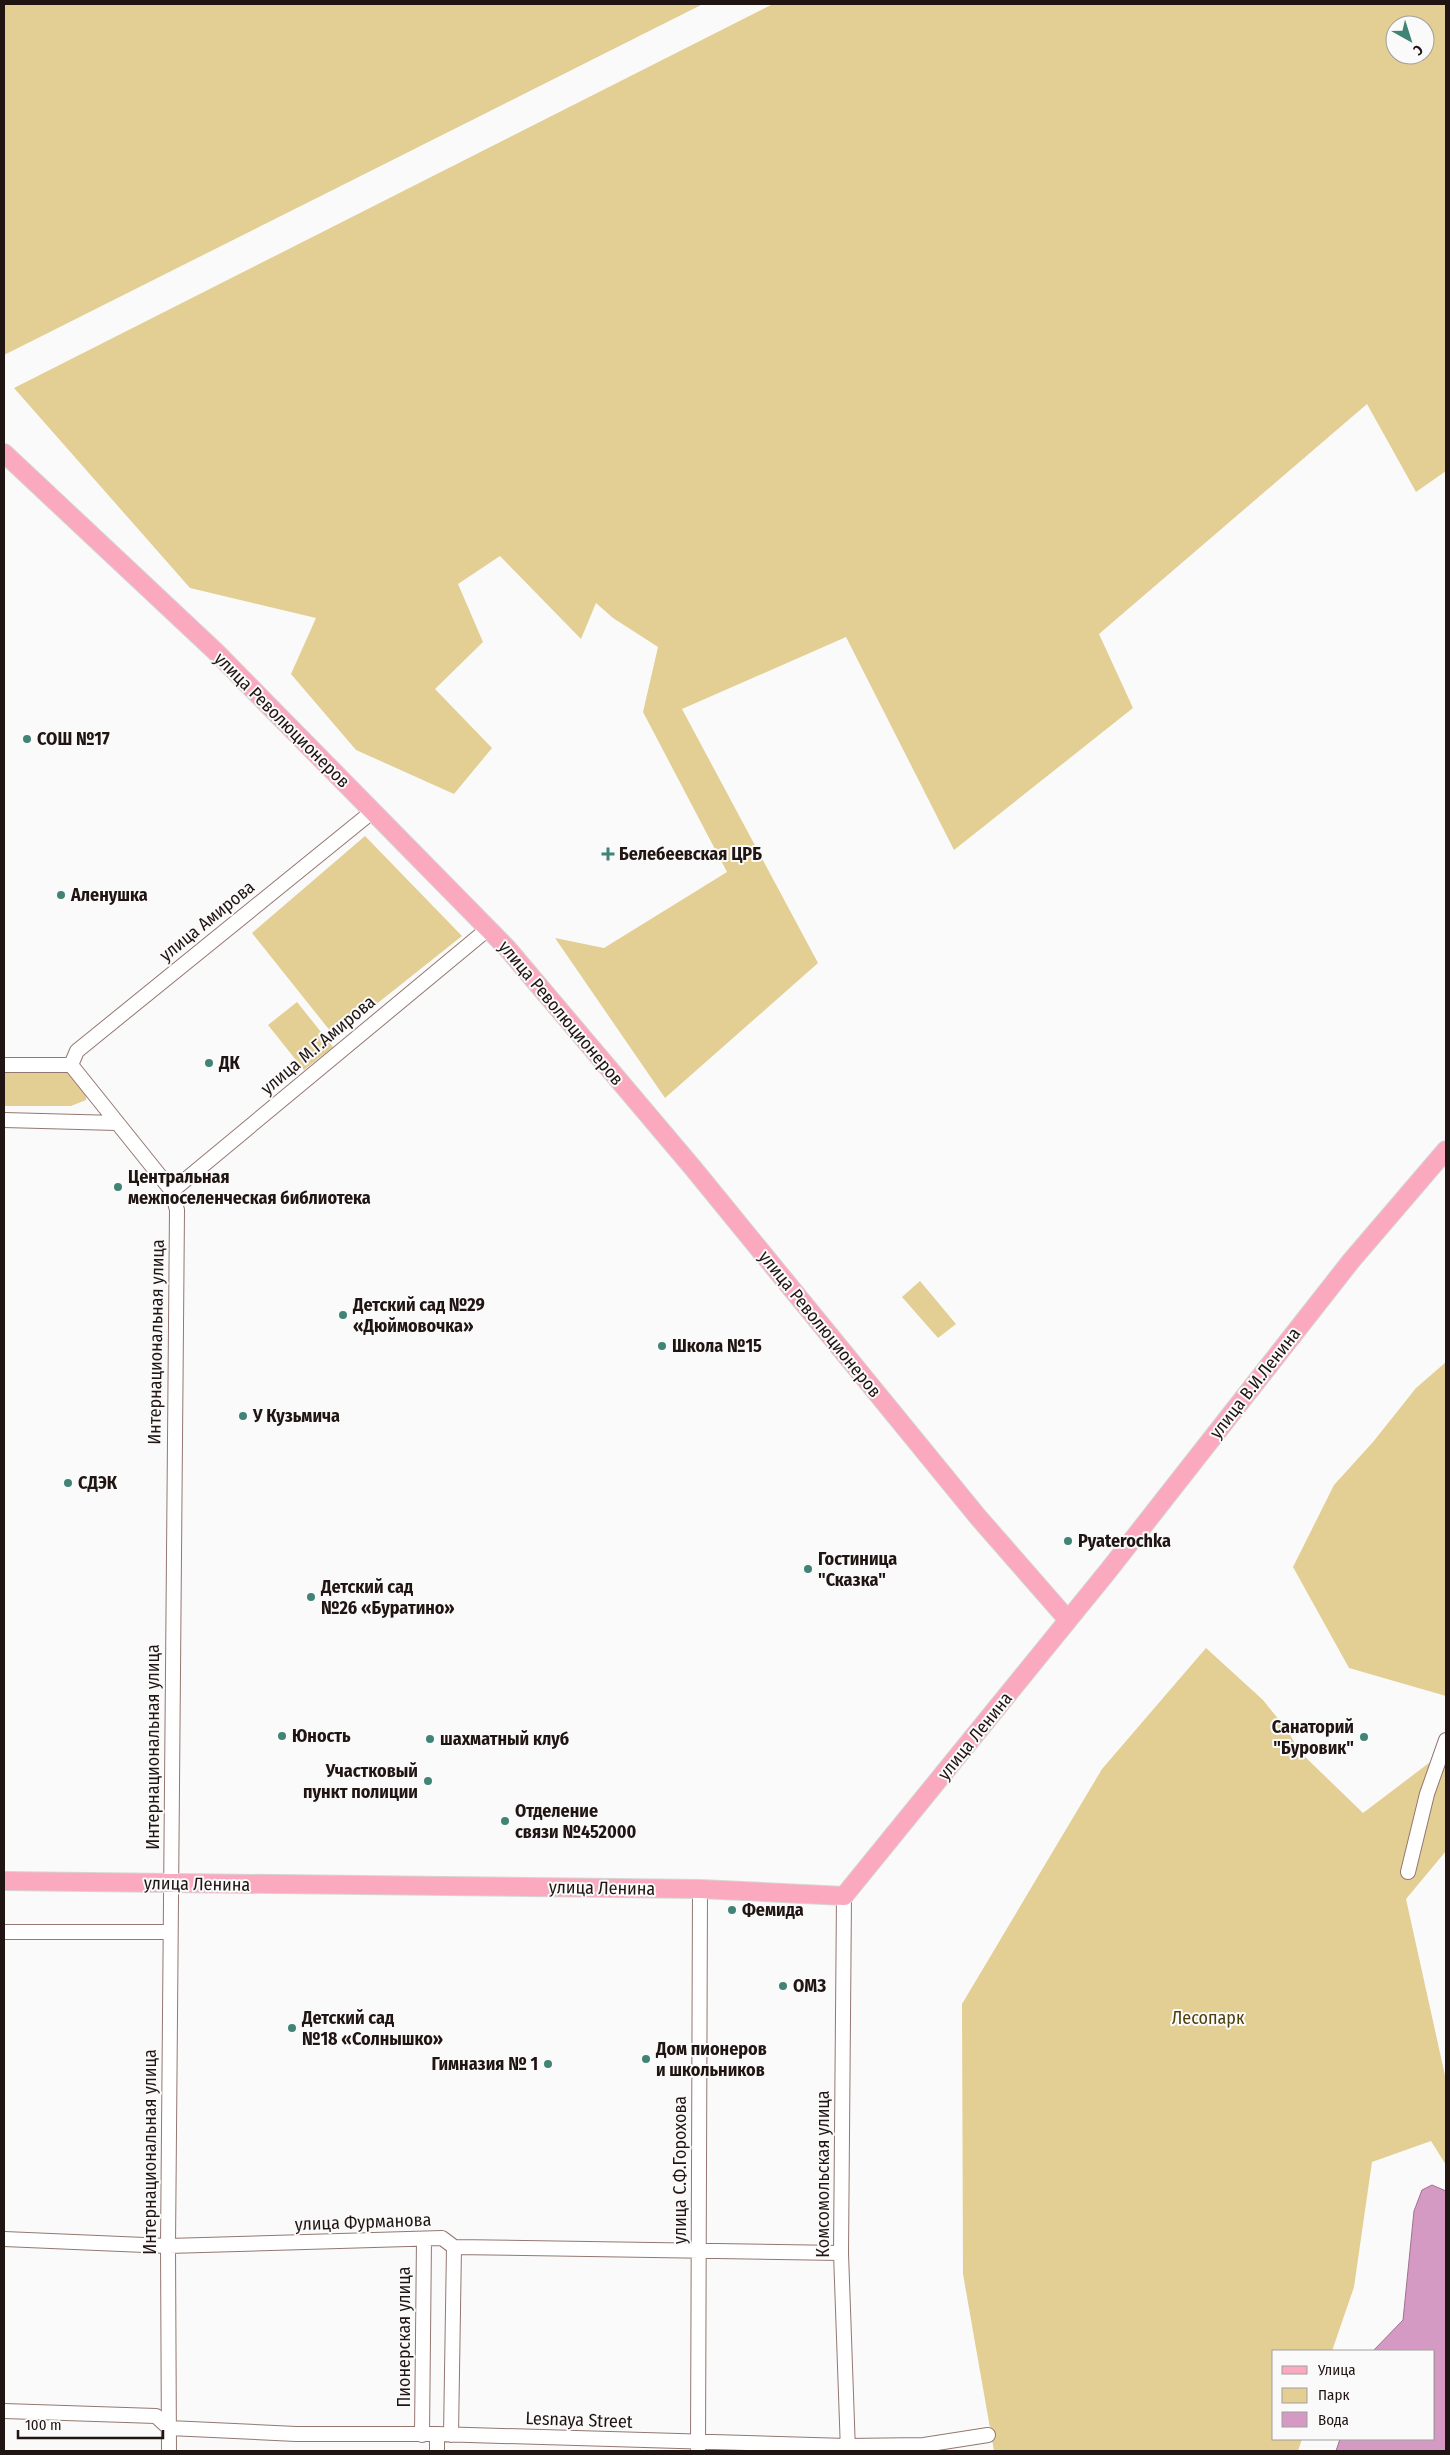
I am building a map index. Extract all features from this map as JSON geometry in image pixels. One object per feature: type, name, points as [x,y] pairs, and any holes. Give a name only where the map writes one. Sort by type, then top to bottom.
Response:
[{"type":"main road","name":"улица Революционеров","points":[[4,453],[216,652],[489,928],[693,1168],[978,1518],[1068,1620]]},
{"type":"main road","name":"улица В.И.Ленина","points":[[1068,1620],[1351,1261],[1446,1150]]},
{"type":"main road","name":"улица Ленина","points":[[4,1881],[700,1889],[844,1896],[872,1866],[1068,1620]]},
{"type":"street","name":"улица Амирова","points":[[71,1065],[77,1051],[373,811]]},
{"type":"street","name":"улица М.Г.Амирова","points":[[172,1191],[489,928]]},
{"type":"street","points":[[4,1065],[71,1065],[117,1123]]},
{"type":"street","points":[[4,1120],[117,1123]]},
{"type":"street","name":"Интернациональная улица","points":[[117,1123],[172,1191],[177,1210],[170,1884],[168,2246],[170,2451]]},
{"type":"street","points":[[1408,1872],[1427,1794],[1446,1740]]},
{"type":"street","name":"улица С.Ф.Горохова","points":[[698,2447],[700,1889]]},
{"type":"street","name":"Комсомольская улица","points":[[844,1896],[841,2253],[847,2449]]},
{"type":"street","points":[[4,1932],[170,1932]]},
{"type":"street","name":"улица Фурманова","points":[[4,2239],[168,2246],[442,2238],[454,2247],[698,2249],[841,2253]]},
{"type":"street","name":"Пионерская улица","points":[[422,2435],[424,2239]]},
{"type":"street","points":[[451,2435],[454,2247]]},
{"type":"street","points":[[4,2411],[156,2416],[170,2428]]},
{"type":"street","name":"Lesnaya Street","points":[[170,2428],[296,2434],[437,2434],[698,2447],[847,2449],[924,2448],[988,2435]]},
{"type":"street","points":[[437,2434],[437,2451]]},
{"type":"green space","points":[[4,4],[703,4],[4,355]]},
{"type":"green space","points":[[773,4],[1446,4],[1446,471],[1416,492],[1367,404],[1099,634],[1133,708],[954,850],[846,637],[682,709],[818,963],[665,1098],[555,938],[604,948],[727,872],[643,712],[658,647],[613,618],[596,603],[581,639],[500,556],[458,584],[483,642],[435,689],[492,748],[454,794],[356,750],[291,674],[316,618],[190,588],[14,388]]},
{"type":"green space","points":[[365,836],[462,936],[335,1037],[252,933]]},
{"type":"green space","points":[[297,1002],[333,1047],[304,1070],[268,1025]]},
{"type":"green space","points":[[4,1071],[71,1071],[87,1084],[86,1100],[71,1106],[4,1106]]},
{"type":"green space","points":[[920,1281],[956,1324],[938,1338],[902,1297]]},
{"type":"green space","points":[[1446,1362],[1446,1696],[1349,1668],[1293,1567],[1334,1485],[1373,1442],[1416,1388]]},
{"type":"green space","name":"Лесопарк","points":[[1206,1648],[1263,1700],[1288,1731],[1299,1751],[1363,1813],[1446,1750],[1446,1851],[1406,1899],[1446,2080],[1446,2165],[1431,2141],[1372,2162],[1354,2287],[1332,2350],[1272,2350],[1272,2440],[1302,2440],[1298,2451],[994,2451],[963,2274],[962,2004],[1102,1769]]},
{"type":"water","points":[[1432,2185],[1446,2191],[1446,2451],[1336,2451],[1340,2440],[1435,2440],[1435,2350],[1374,2350],[1403,2320],[1414,2211],[1422,2190]]},
{"type":"place","name":"СОШ №17","points":[[27,739]]},
{"type":"place","name":"Белебеевская ЦРБ","points":[[608,854]]},
{"type":"place","name":"Аленушка","points":[[61,895]]},
{"type":"place","name":"ДК","points":[[209,1063]]},
{"type":"place","name":"Центральная межпоселенческая библиотека","points":[[118,1187]]},
{"type":"place","name":"Детский сад №29 «Дюймовочка»","points":[[343,1315]]},
{"type":"place","name":"Школа №15","points":[[662,1346]]},
{"type":"place","name":"У Кузьмича","points":[[243,1416]]},
{"type":"place","name":"СДЭК","points":[[68,1483]]},
{"type":"place","name":"Pyaterochka","points":[[1068,1541]]},
{"type":"place","name":"Гостиница \"Сказка\"","points":[[808,1569]]},
{"type":"place","name":"Детский сад №26 «Буратино»","points":[[311,1597]]},
{"type":"place","name":"Юность","points":[[282,1736]]},
{"type":"place","name":"Санаторий \"Буровик\"","points":[[1364,1737]]},
{"type":"place","name":"шахматный клуб","points":[[430,1739]]},
{"type":"place","name":"Участковый пункт полиции","points":[[428,1781]]},
{"type":"place","name":"Отделение связи №452000","points":[[505,1821]]},
{"type":"place","name":"Фемида","points":[[732,1910]]},
{"type":"place","name":"ОМЗ","points":[[783,1986]]},
{"type":"place","name":"Детский сад №18 «Солнышко»","points":[[292,2028]]},
{"type":"place","name":"Дом пионеров и школьников","points":[[646,2059]]},
{"type":"place","name":"Гимназия № 1","points":[[548,2064]]}]
